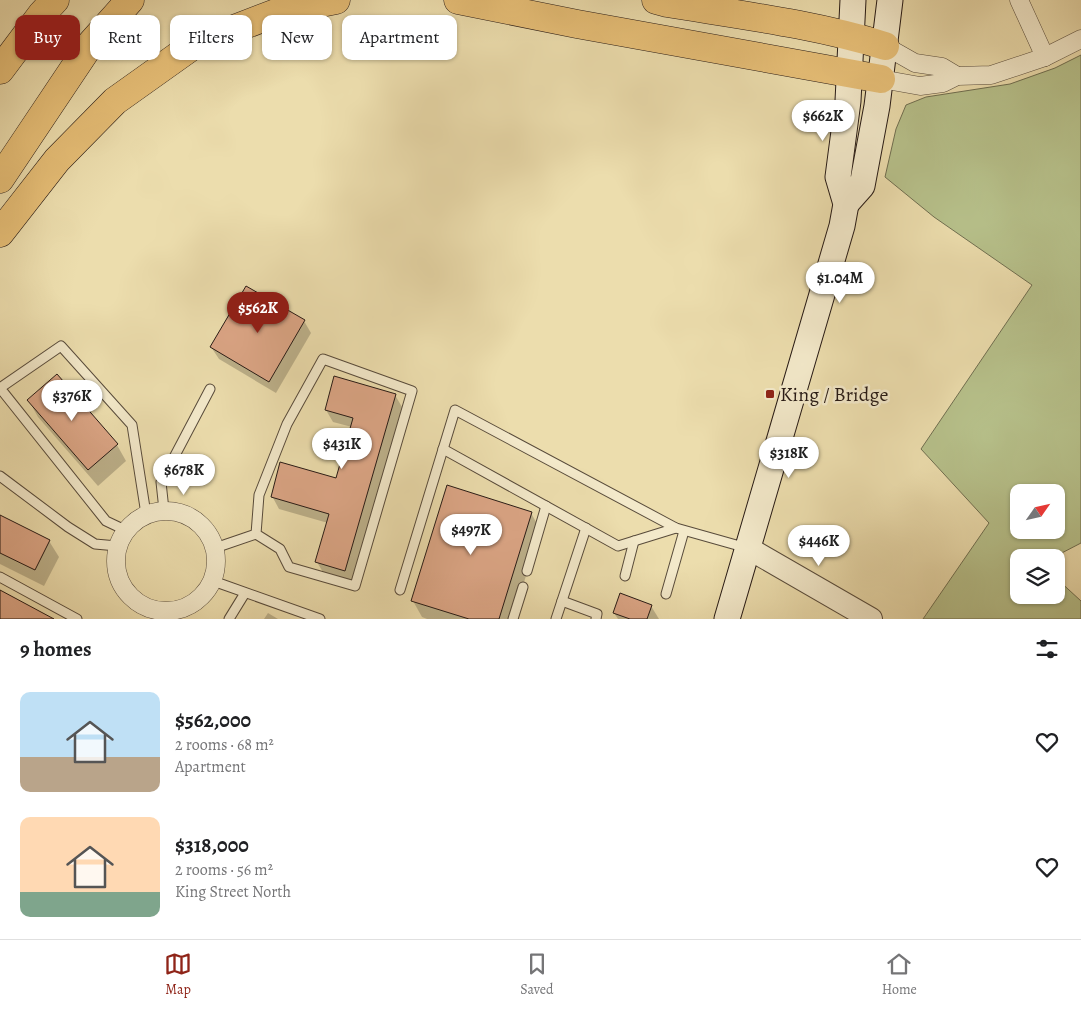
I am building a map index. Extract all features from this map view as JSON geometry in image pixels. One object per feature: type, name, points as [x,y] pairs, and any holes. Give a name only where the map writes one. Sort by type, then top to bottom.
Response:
[{"type":"highway","points":[[0,70],[42,14],[55,0]]},
{"type":"highway","points":[[0,180],[89,46],[130,0]]},
{"type":"highway","points":[[0,233],[57,160],[115,101],[195,44],[281,12],[336,0]]},
{"type":"highway","points":[[458,0],[577,24],[881,79]]},
{"type":"highway","points":[[656,0],[801,25],[852,36],[885,46]]},
{"type":"main road","points":[[727,619],[842,226],[846,204],[838,177],[848,101],[853,0]]},
{"type":"main road","points":[[846,204],[862,186],[881,79],[890,0]]},
{"type":"street","points":[[1019,0],[1045,57]]},
{"type":"street","points":[[881,79],[920,86],[943,83],[957,76],[991,75],[1045,57],[1081,39]]},
{"type":"street","points":[[885,46],[915,63],[942,67],[957,76]]},
{"type":"street","points":[[164,510],[182,512],[202,525],[214,544],[216,570],[213,581],[203,596],[189,606],[169,612],[150,614],[143,606],[128,596],[120,583],[115,565],[121,538],[137,519],[146,514],[164,510]]},
{"type":"street","points":[[748,548],[871,619]]},
{"type":"lane","points":[[0,476],[68,527],[95,544],[121,538],[0,388],[62,346],[132,425],[146,514]]},
{"type":"lane","points":[[323,359],[412,391],[355,586],[289,567],[280,549],[256,534],[259,494],[287,424],[323,359]]},
{"type":"lane","points":[[164,510],[161,482],[210,389]]},
{"type":"lane","points":[[400,590],[456,410],[680,530],[748,548]]},
{"type":"lane","points":[[444,449],[618,546],[680,530]]},
{"type":"lane","points":[[527,571],[546,506]]},
{"type":"lane","points":[[556,619],[586,528]]},
{"type":"lane","points":[[666,594],[680,530]]},
{"type":"lane","points":[[215,548],[256,534]]},
{"type":"lane","points":[[625,576],[634,541]]},
{"type":"lane","points":[[0,577],[77,619]]},
{"type":"lane","points":[[213,581],[320,619]]},
{"type":"lane","points":[[514,619],[523,587]]},
{"type":"lane","points":[[229,619],[245,593]]},
{"type":"lane","points":[[562,601],[597,614],[596,619]]},
{"type":"green space","points":[[1081,55],[1081,543],[1065,551],[1065,549],[1010,549],[1010,604],[1065,604],[1065,586],[1081,601],[1081,619],[923,619],[989,523],[921,449],[1032,285],[934,217],[885,177],[896,129],[906,105],[926,97],[1010,84],[1055,68]]},
{"type":"building","points":[[246,286],[305,320],[269,382],[210,347]]},
{"type":"building","points":[[57,374],[118,444],[88,470],[27,400]]},
{"type":"building","points":[[334,376],[396,394],[345,571],[315,562],[329,514],[271,497],[280,462],[336,478],[353,418],[325,410]]},
{"type":"building","points":[[447,485],[532,512],[499,619],[469,619],[411,601]]},
{"type":"building","points":[[0,515],[50,540],[35,570],[0,553]]},
{"type":"building","points":[[0,590],[54,619],[0,619]]},
{"type":"building","points":[[620,593],[652,605],[647,619],[630,619],[613,613]]},
{"type":"place","name":"King / Bridge","points":[[770,394]]}]
